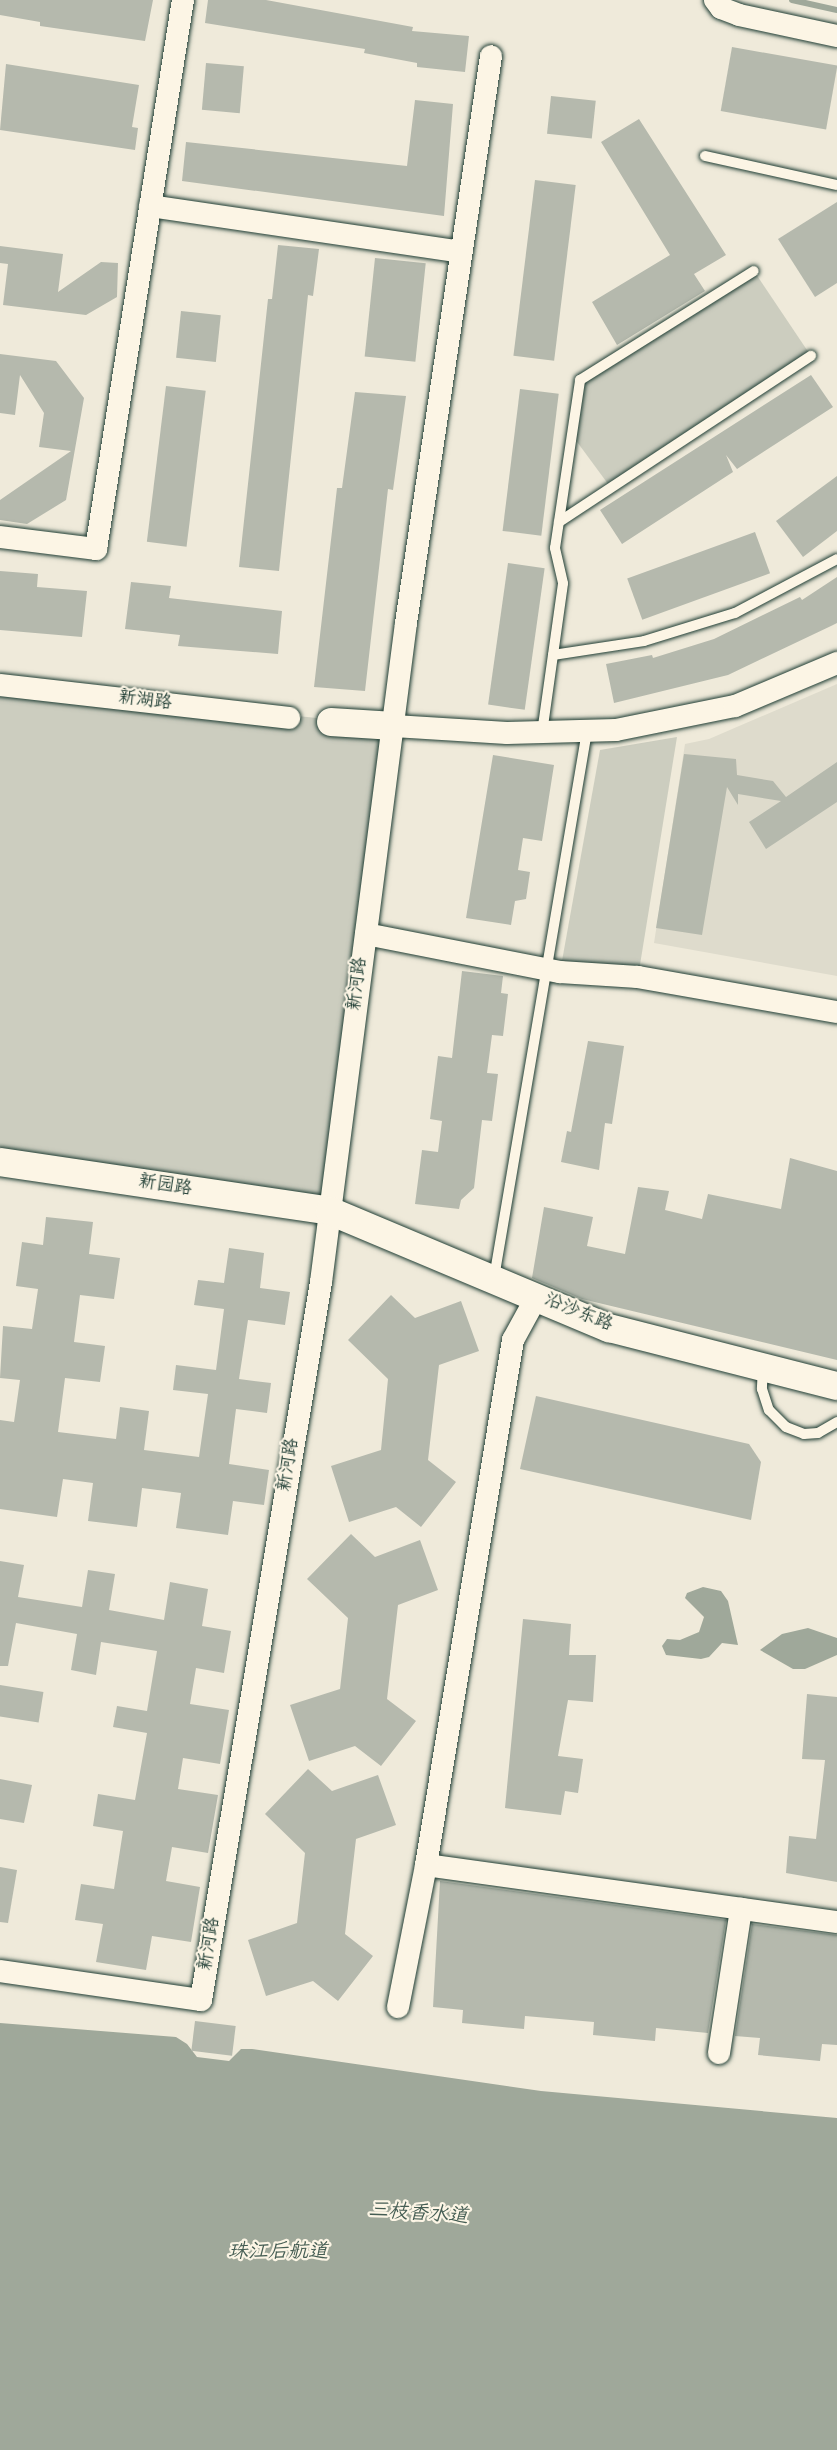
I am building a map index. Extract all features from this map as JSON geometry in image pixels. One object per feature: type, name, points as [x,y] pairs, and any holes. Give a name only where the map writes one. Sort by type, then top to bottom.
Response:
[{"type":"street","points":[[0,537],[96,549],[183,0]]},
{"type":"street","points":[[715,0],[721,8],[739,15],[837,36]]},
{"type":"street","name":"新河路","points":[[0,1971],[201,2000],[330,1211],[394,726],[491,56]]},
{"type":"street","points":[[150,206],[461,252]]},
{"type":"street","points":[[332,722],[542,733],[616,730],[735,706],[837,663]]},
{"type":"street","name":"新湖路","points":[[0,685],[289,718]]},
{"type":"street","points":[[366,934],[544,969],[638,977],[837,1012]]},
{"type":"street","name":"新园路","points":[[0,1162],[330,1211]]},
{"type":"street","name":"沿沙东路","points":[[330,1211],[609,1328],[837,1386]]},
{"type":"street","points":[[398,2007],[426,1865],[513,1340],[536,1298]]},
{"type":"street","points":[[426,1865],[837,1922]]},
{"type":"street","points":[[719,2053],[741,1909]]},
{"type":"lane","points":[[705,156],[837,185]]},
{"type":"lane","points":[[542,733],[563,584],[555,548],[580,380],[754,271]]},
{"type":"lane","points":[[559,522],[811,356]]},
{"type":"lane","points":[[554,655],[644,641],[735,613],[837,559]]},
{"type":"lane","points":[[494,1280],[544,969],[587,731]]},
{"type":"lane","points":[[763,1367],[762,1389],[769,1410],[786,1427],[804,1434],[818,1433],[837,1422]]},
{"type":"shaded area","points":[[754,271],[811,356],[611,488],[572,435],[580,380]]},
{"type":"shaded area","points":[[837,684],[837,976],[654,943],[685,744],[709,739]]},
{"type":"shaded area","points":[[0,685],[394,726],[330,1209],[0,1153]]},
{"type":"shaded area","points":[[677,737],[638,977],[560,972],[600,750]]},
{"type":"water","points":[[703,1587],[721,1591],[728,1601],[738,1645],[722,1643],[709,1657],[701,1659],[666,1655],[662,1646],[667,1639],[680,1640],[699,1632],[704,1617],[685,1598],[687,1593]]},
{"type":"water","points":[[808,1628],[837,1638],[837,1655],[805,1669],[793,1669],[760,1650],[782,1634]]},
{"type":"water","name":"珠江后航道","points":[[0,2023],[176,2037],[187,2044],[197,2057],[229,2061],[241,2049],[252,2049],[541,2091],[837,2118],[837,2450],[0,2450]]},
{"type":"building","points":[[0,0],[153,0],[145,41],[40,26],[40,22],[0,15]]},
{"type":"building","points":[[208,0],[266,0],[413,27],[412,31],[469,36],[465,72],[417,67],[417,63],[364,53],[365,49],[205,23]]},
{"type":"building","points":[[732,47],[837,66],[826,130],[721,111]]},
{"type":"building","points":[[206,63],[244,66],[240,113],[202,110]]},
{"type":"building","points":[[6,64],[139,85],[132,127],[138,128],[135,150],[0,130]]},
{"type":"building","points":[[551,96],[596,101],[592,138],[547,134]]},
{"type":"building","points":[[415,100],[453,104],[444,216],[182,181],[186,142],[407,166]]},
{"type":"building","points":[[639,119],[726,255],[694,274],[705,291],[617,345],[592,302],[670,255],[601,142]]},
{"type":"building","points":[[535,180],[576,185],[554,361],[513,356]]},
{"type":"building","points":[[837,202],[837,283],[815,297],[778,239]]},
{"type":"building","points":[[278,245],[319,249],[313,296],[308,295],[279,571],[239,567],[268,299],[272,299]]},
{"type":"building","points":[[0,246],[63,254],[58,292],[101,262],[118,263],[117,297],[86,315],[3,305],[8,264],[0,263]]},
{"type":"building","points":[[375,258],[426,263],[415,362],[365,356]]},
{"type":"building","points":[[181,311],[221,315],[216,362],[176,358]]},
{"type":"building","points":[[0,354],[56,361],[84,398],[66,500],[27,524],[0,520],[0,500],[71,451],[39,447],[44,413],[20,375],[15,415],[0,413]]},
{"type":"building","points":[[811,375],[833,407],[737,469],[726,455],[733,472],[622,544],[600,510]]},
{"type":"building","points":[[166,386],[206,391],[187,547],[147,542]]},
{"type":"building","points":[[520,389],[559,394],[541,536],[503,531]]},
{"type":"building","points":[[355,392],[406,396],[393,490],[388,489],[365,691],[314,687],[337,488],[342,488]]},
{"type":"building","points":[[837,476],[837,531],[803,557],[776,521]]},
{"type":"building","points":[[755,532],[770,573],[642,620],[627,579]]},
{"type":"building","points":[[508,563],[545,568],[525,710],[488,705]]},
{"type":"building","points":[[0,571],[38,574],[37,587],[87,591],[82,637],[0,630]]},
{"type":"building","points":[[837,577],[837,623],[728,675],[614,703],[606,664],[652,655],[653,658],[714,639],[800,597],[802,600]]},
{"type":"building","points":[[131,582],[171,586],[169,598],[282,611],[278,654],[178,646],[180,635],[125,629]]},
{"type":"building","points":[[684,754],[736,759],[737,775],[773,781],[786,797],[837,762],[837,802],[766,849],[749,822],[781,801],[738,794],[738,805],[727,787],[702,935],[656,928]]},
{"type":"building","points":[[493,755],[554,765],[542,841],[523,838],[518,870],[530,872],[526,899],[515,901],[511,925],[466,918]]},
{"type":"building","points":[[462,971],[503,976],[501,993],[508,994],[503,1036],[492,1035],[487,1073],[498,1074],[492,1121],[482,1120],[474,1188],[461,1200],[459,1209],[415,1204],[422,1150],[438,1152],[442,1121],[430,1119],[438,1056],[452,1058]]},
{"type":"building","points":[[588,1041],[624,1046],[612,1124],[605,1123],[599,1170],[561,1162],[567,1131],[571,1132]]},
{"type":"building","points":[[790,1158],[837,1171],[837,1360],[582,1299],[532,1278],[544,1207],[593,1217],[587,1246],[625,1254],[638,1187],[669,1191],[665,1210],[702,1219],[708,1194],[781,1209]]},
{"type":"building","points":[[46,1217],[93,1222],[89,1254],[120,1258],[114,1299],[80,1295],[74,1342],[105,1346],[100,1382],[65,1378],[58,1432],[116,1439],[120,1407],[149,1411],[144,1450],[199,1457],[208,1394],[173,1390],[176,1365],[216,1370],[224,1309],[194,1305],[198,1280],[224,1283],[229,1248],[264,1253],[260,1288],[290,1292],[285,1325],[248,1320],[239,1379],[271,1383],[267,1413],[236,1409],[229,1464],[269,1470],[264,1505],[233,1501],[228,1535],[176,1528],[181,1493],[142,1488],[137,1527],[88,1521],[93,1483],[63,1479],[57,1517],[0,1509],[0,1420],[14,1422],[20,1380],[0,1378],[3,1326],[32,1329],[38,1289],[16,1286],[22,1242],[43,1245]]},
{"type":"building","points":[[391,1295],[415,1318],[461,1301],[479,1351],[439,1365],[428,1460],[456,1482],[421,1527],[396,1507],[349,1522],[331,1466],[381,1450],[388,1379],[348,1340]]},
{"type":"building","points":[[536,1396],[749,1444],[761,1462],[751,1520],[520,1469]]},
{"type":"building","points":[[351,1534],[375,1557],[420,1540],[438,1590],[398,1605],[387,1699],[416,1721],[381,1766],[355,1746],[309,1761],[290,1705],[340,1689],[348,1618],[307,1579]]},
{"type":"building","points":[[0,1561],[24,1565],[18,1597],[82,1607],[88,1570],[115,1574],[109,1610],[164,1620],[170,1582],[208,1589],[202,1626],[231,1631],[224,1673],[196,1668],[190,1704],[229,1710],[220,1764],[183,1758],[178,1789],[218,1795],[208,1853],[172,1847],[166,1881],[200,1887],[191,1942],[152,1936],[146,1970],[96,1962],[103,1924],[75,1920],[81,1884],[114,1889],[123,1831],[93,1826],[98,1794],[135,1800],[147,1733],[113,1727],[117,1706],[147,1711],[157,1651],[101,1642],[96,1675],[71,1670],[77,1634],[16,1623],[8,1666],[0,1666]]},
{"type":"building","points":[[523,1619],[571,1624],[569,1655],[596,1655],[593,1702],[568,1700],[558,1756],[583,1759],[578,1793],[565,1791],[561,1815],[505,1808]]},
{"type":"building","points":[[0,1685],[43,1692],[39,1723],[0,1716]]},
{"type":"building","points":[[807,1694],[837,1697],[837,1882],[786,1873],[789,1836],[816,1839],[825,1760],[802,1759]]},
{"type":"building","points":[[308,1769],[332,1791],[378,1775],[396,1825],[356,1839],[345,1934],[373,1956],[338,2001],[313,1981],[266,1996],[248,1940],[297,1923],[305,1853],[265,1814]]},
{"type":"building","points":[[0,1779],[32,1785],[24,1823],[0,1819]]},
{"type":"building","points":[[0,1867],[17,1870],[8,1923],[0,1922]]},
{"type":"building","points":[[440,1881],[726,1920],[708,2033],[656,2028],[655,2041],[593,2035],[594,2022],[525,2016],[524,2029],[462,2023],[463,2010],[433,2007]]},
{"type":"building","points":[[752,1924],[837,1935],[837,2045],[822,2044],[820,2061],[758,2055],[760,2038],[735,2036]]},
{"type":"building","points":[[195,2021],[236,2026],[232,2056],[191,2051]]},
{"type":"waterway","points":[[792,0],[837,10]]},
{"type":"water label","name":"三枝香水道","points":[[418,2215]]}]
